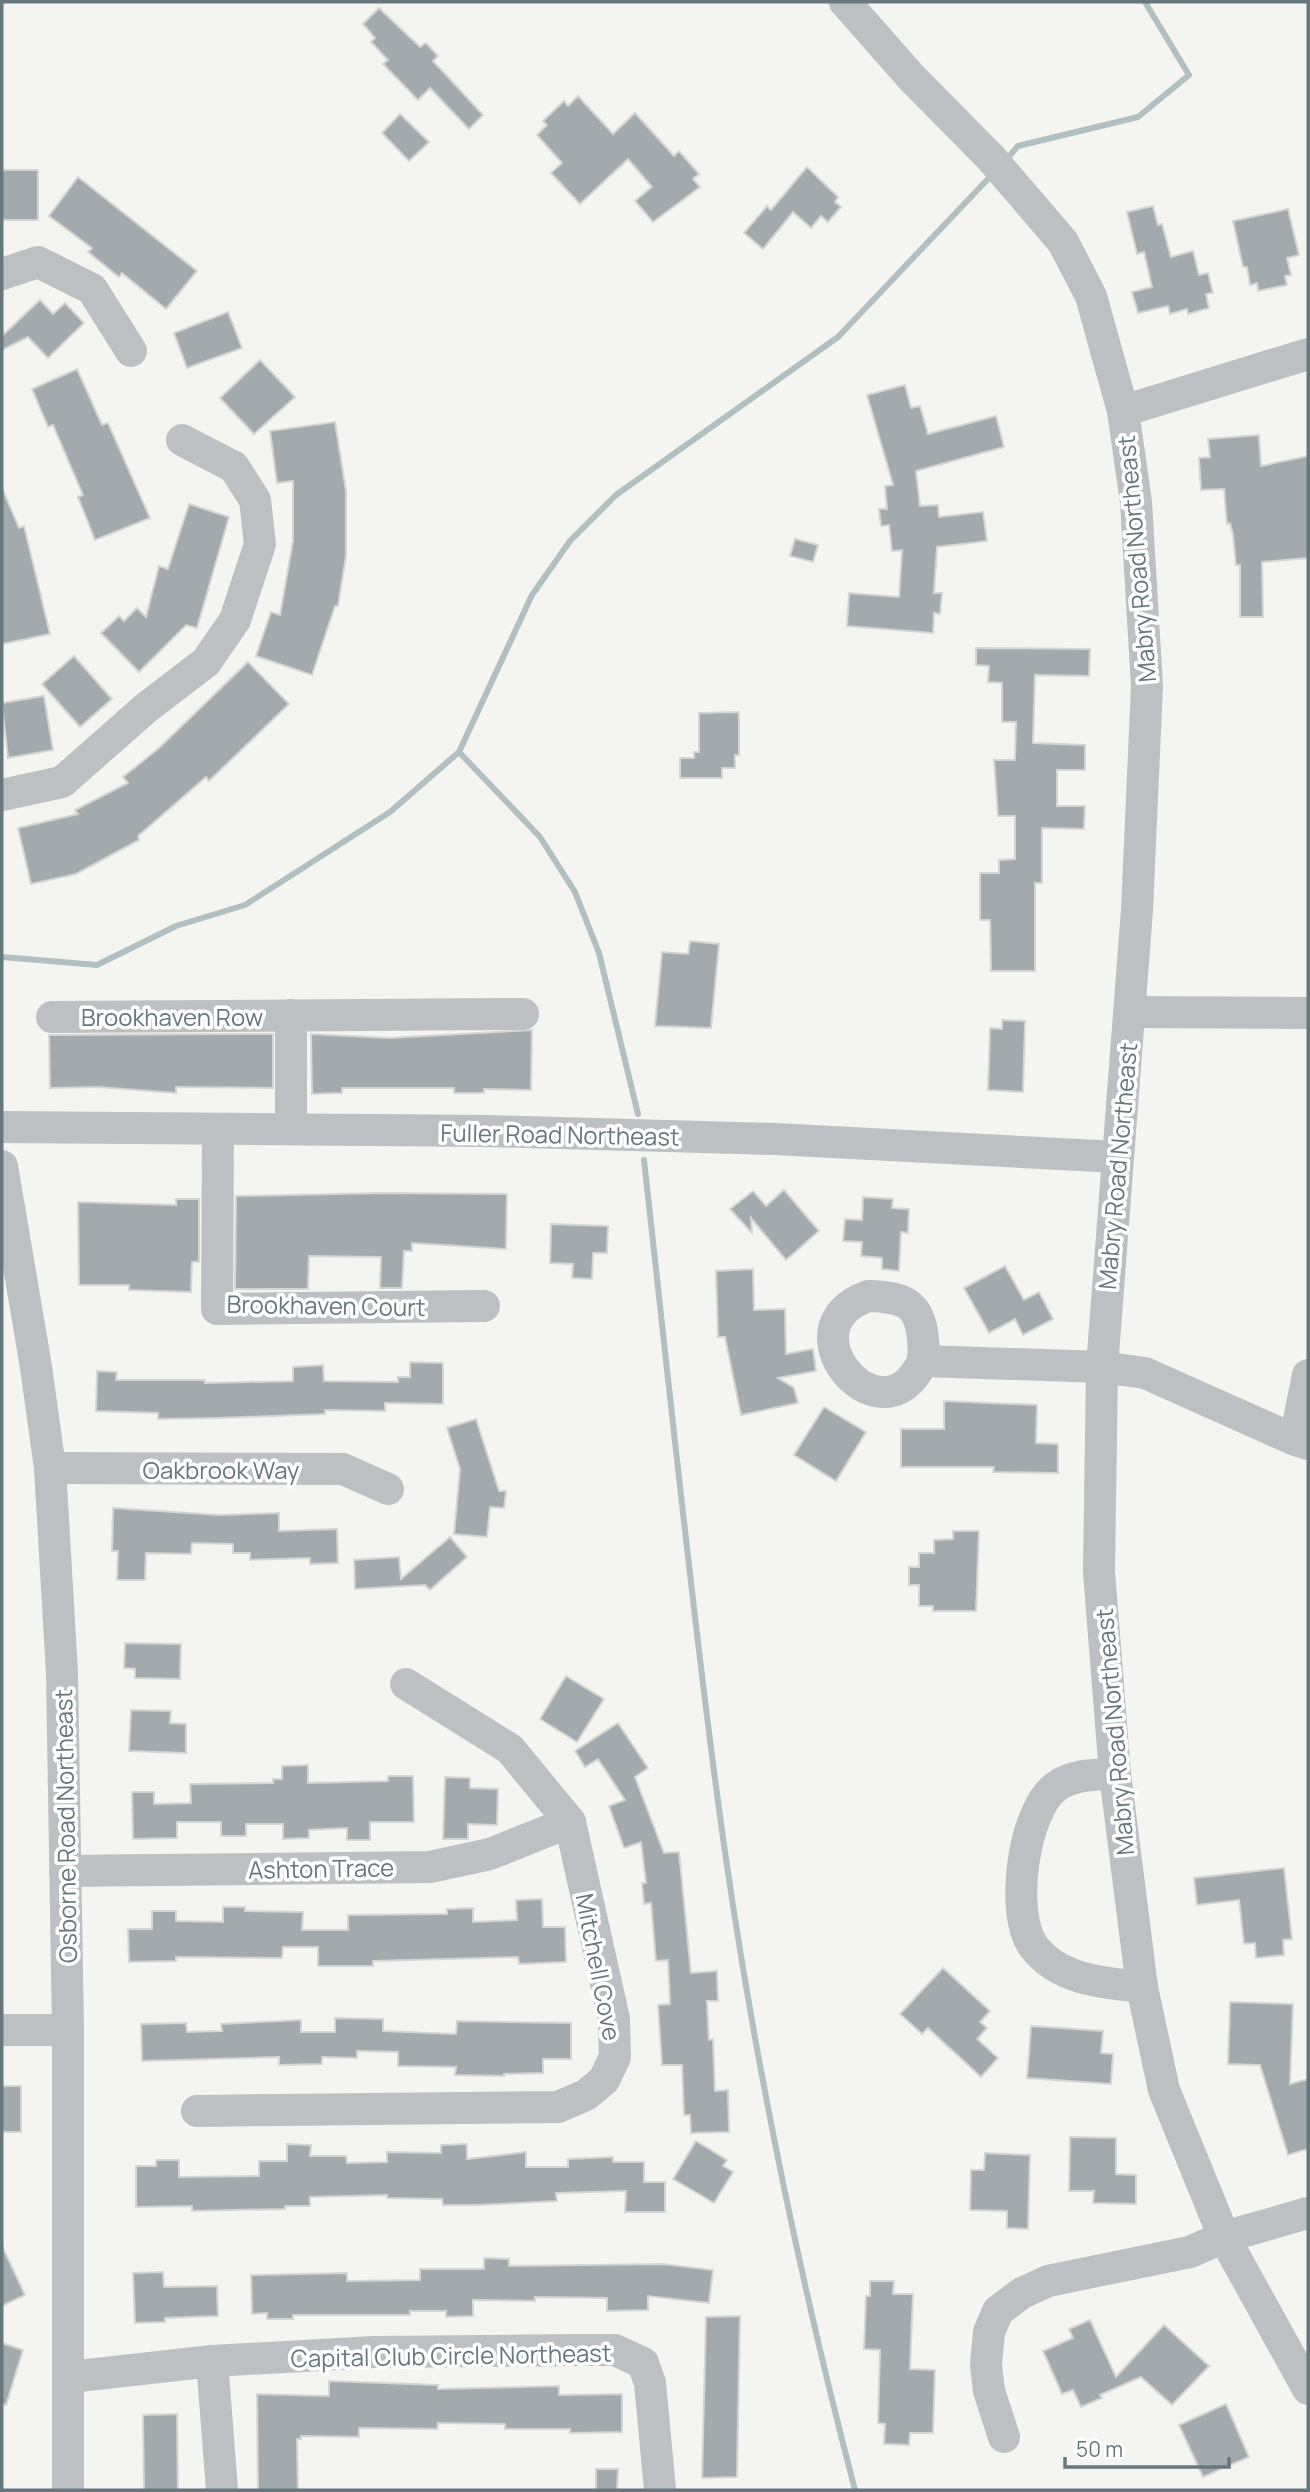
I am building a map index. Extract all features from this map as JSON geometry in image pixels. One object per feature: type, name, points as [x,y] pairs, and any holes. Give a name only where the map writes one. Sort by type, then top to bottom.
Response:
[{"type":"street","name":"Mabry Road Northeast","points":[[845,2],[911,77],[991,158],[1063,242],[1091,296],[1123,411],[1136,502],[1147,686],[1130,1012],[1102,1367],[1099,1572],[1115,1773],[1142,1987],[1164,2090],[1224,2236],[1308,2389]]},
{"type":"street","points":[[2,274],[38,262],[92,289],[131,351]]},
{"type":"street","points":[[1123,411],[1308,354]]},
{"type":"street","points":[[2,794],[62,782],[146,708],[206,662],[235,620],[260,544],[255,500],[234,467],[182,440]]},
{"type":"street","points":[[1130,1012],[1275,1010],[1308,1013]]},
{"type":"street","name":"Brookhaven Row","points":[[52,1017],[523,1014]]},
{"type":"street","name":"Brookhaven Row","points":[[292,1015],[292,1129]]},
{"type":"street","name":"Fuller Road Northeast","points":[[2,1127],[292,1129],[775,1139],[1117,1157]]},
{"type":"street","name":"Brookhaven Court","points":[[218,1129],[216,1309],[484,1306]]},
{"type":"street","name":"Osborne Road Northeast","points":[[2,1166],[10,1264],[36,1367],[50,1468],[62,1673],[68,2030],[68,2490]]},
{"type":"street","points":[[924,1361],[1102,1367],[1146,1373],[1302,1442],[1308,1375]]},
{"type":"street","name":"Oakbrook Way","points":[[50,1468],[343,1469],[388,1489]]},
{"type":"street","name":"Mitchell Cove","points":[[197,2111],[558,2107],[586,2095],[604,2080],[615,2057],[614,2019],[570,1822],[510,1749],[407,1684]]},
{"type":"street","points":[[1115,1773],[1081,1776],[1056,1786],[1041,1807],[1030,1836],[1020,1903],[1024,1932],[1035,1949],[1068,1973],[1096,1982],[1142,1987]]},
{"type":"street","name":"Ashton Trace","points":[[65,1871],[430,1867],[490,1854],[570,1822]]},
{"type":"street","points":[[2,2030],[68,2030]]},
{"type":"street","points":[[1004,2437],[989,2391],[986,2365],[989,2332],[987,2303],[1022,2293],[1048,2281],[1190,2252],[1224,2236],[1308,2213]]},
{"type":"street","name":"Capital Club Circle Northeast","points":[[70,2377],[212,2361],[374,2352],[615,2350],[643,2363],[650,2383],[660,2490]]},
{"type":"street","points":[[212,2361],[222,2490]]},
{"type":"building","points":[[379,8],[420,47],[426,43],[438,56],[433,61],[483,115],[469,129],[430,88],[418,100],[383,64],[388,60],[371,42],[375,38],[363,24]]},
{"type":"building","points":[[578,96],[613,134],[635,113],[674,156],[679,151],[699,174],[693,179],[700,187],[653,222],[635,201],[652,187],[628,159],[580,204],[551,173],[562,163],[537,135],[547,125],[543,121],[564,101],[568,106]]},
{"type":"building","points":[[400,114],[429,142],[409,161],[382,133]]},
{"type":"building","points":[[807,167],[838,197],[835,202],[841,207],[828,222],[821,216],[811,228],[793,212],[763,249],[744,233],[767,206],[771,210]]},
{"type":"building","points":[[2,170],[38,170],[38,220],[2,220]]},
{"type":"building","points":[[78,177],[197,271],[166,309],[122,273],[119,277],[88,252],[92,248],[49,216]]},
{"type":"building","points":[[1153,206],[1158,225],[1162,224],[1171,257],[1193,251],[1199,275],[1208,273],[1213,293],[1206,294],[1209,308],[1188,314],[1187,309],[1170,314],[1168,306],[1138,313],[1132,292],[1152,287],[1144,252],[1137,254],[1127,212]]},
{"type":"building","points":[[1288,209],[1299,255],[1287,258],[1291,275],[1285,276],[1287,285],[1258,291],[1257,283],[1250,285],[1247,267],[1243,267],[1233,221]]},
{"type":"building","points":[[40,300],[53,314],[65,303],[84,323],[48,358],[28,337],[2,350],[2,336]]},
{"type":"building","points":[[228,312],[242,348],[187,368],[174,333]]},
{"type":"building","points":[[260,360],[295,397],[254,434],[220,398]]},
{"type":"building","points":[[77,369],[102,425],[108,423],[150,518],[95,540],[78,497],[83,495],[53,425],[48,427],[32,389]]},
{"type":"building","points":[[905,385],[911,408],[920,406],[928,434],[996,416],[1004,447],[916,471],[920,506],[938,505],[939,517],[983,512],[987,541],[937,547],[934,593],[942,593],[940,614],[934,613],[933,633],[847,626],[849,593],[899,597],[902,550],[892,551],[889,525],[881,526],[879,509],[887,509],[885,486],[893,485],[867,395]]},
{"type":"building","points":[[335,422],[346,491],[346,556],[338,606],[335,606],[312,675],[256,656],[271,612],[280,615],[293,541],[293,481],[277,483],[270,431]]},
{"type":"building","points":[[1259,435],[1261,466],[1308,456],[1308,558],[1262,562],[1263,617],[1240,617],[1240,565],[1236,565],[1233,535],[1230,523],[1227,524],[1224,489],[1201,490],[1199,458],[1210,457],[1208,439]]},
{"type":"building","points":[[2,488],[19,528],[24,526],[50,634],[2,644]]},
{"type":"building","points":[[189,504],[229,517],[197,628],[186,625],[139,672],[101,633],[119,616],[124,621],[137,608],[146,617],[159,566],[168,569]]},
{"type":"building","points":[[795,539],[818,545],[813,562],[790,556]]},
{"type":"building","points":[[976,648],[1090,649],[1089,676],[1035,675],[1033,743],[1085,745],[1085,770],[1057,770],[1057,806],[1085,806],[1084,829],[1042,828],[1042,883],[1035,883],[1035,971],[991,971],[990,920],[980,920],[980,873],[999,873],[999,860],[1015,859],[1015,816],[998,816],[994,760],[1015,760],[1016,722],[1002,722],[1002,683],[988,682],[989,666],[976,665]]},
{"type":"building","points":[[74,656],[112,699],[80,727],[42,684]]},
{"type":"building","points":[[248,662],[289,704],[209,781],[206,777],[138,836],[139,840],[76,874],[31,884],[18,828],[78,814],[75,810],[128,783],[123,777],[159,748]]},
{"type":"building","points":[[44,696],[53,750],[8,758],[2,703]]},
{"type":"building","points":[[739,712],[739,755],[735,755],[735,768],[722,768],[722,778],[680,778],[680,758],[694,758],[694,752],[699,752],[699,713]]},
{"type":"building","points":[[690,941],[719,944],[711,1028],[655,1026],[662,952],[688,954]]},
{"type":"building","points":[[1002,1020],[1025,1021],[1023,1092],[988,1090],[990,1028],[1002,1029]]},
{"type":"building","points":[[532,1030],[531,1090],[484,1089],[484,1093],[454,1093],[454,1088],[342,1088],[342,1093],[312,1094],[311,1034],[389,1038]]},
{"type":"building","points":[[273,1034],[273,1088],[176,1087],[176,1093],[98,1087],[50,1088],[49,1035]]},
{"type":"building","points":[[784,1190],[819,1231],[786,1260],[751,1218],[752,1233],[730,1209],[753,1191],[766,1206]]},
{"type":"building","points":[[507,1194],[506,1249],[412,1243],[412,1251],[404,1251],[402,1288],[380,1288],[381,1257],[309,1256],[308,1289],[235,1289],[236,1196]]},
{"type":"building","points":[[863,1197],[893,1199],[892,1208],[909,1209],[908,1233],[901,1232],[899,1271],[882,1269],[882,1258],[861,1256],[862,1242],[843,1241],[845,1219],[862,1220]]},
{"type":"building","points":[[176,1199],[199,1199],[199,1262],[192,1262],[191,1292],[129,1290],[129,1285],[79,1285],[78,1202],[176,1205]]},
{"type":"building","points":[[551,1224],[608,1226],[607,1253],[593,1253],[592,1279],[572,1278],[573,1264],[550,1263]]},
{"type":"building","points":[[1005,1266],[1024,1300],[1039,1292],[1053,1319],[1023,1335],[1015,1319],[989,1333],[964,1288]]},
{"type":"building","points":[[753,1269],[754,1310],[785,1309],[786,1354],[813,1349],[816,1371],[778,1378],[794,1388],[798,1403],[741,1415],[725,1337],[718,1337],[716,1271]]},
{"type":"building","points":[[410,1362],[443,1363],[443,1404],[385,1403],[385,1411],[325,1410],[325,1414],[219,1418],[158,1419],[158,1413],[96,1411],[97,1371],[117,1372],[116,1380],[205,1380],[205,1383],[293,1381],[293,1367],[323,1365],[324,1381],[398,1382],[398,1377],[410,1377]]},
{"type":"building","points":[[944,1401],[1037,1405],[1036,1443],[1058,1444],[1058,1473],[993,1472],[994,1467],[901,1467],[901,1429],[944,1429]]},
{"type":"building","points":[[824,1407],[866,1432],[836,1481],[794,1455]]},
{"type":"building","points":[[476,1419],[499,1491],[506,1491],[504,1508],[490,1507],[487,1537],[454,1534],[460,1469],[447,1428]]},
{"type":"building","points":[[113,1508],[219,1515],[279,1513],[279,1531],[337,1529],[338,1563],[310,1564],[310,1558],[250,1560],[250,1553],[233,1553],[233,1544],[192,1543],[191,1554],[146,1553],[145,1580],[117,1580],[118,1551],[112,1551]]},
{"type":"building","points":[[953,1531],[979,1531],[976,1611],[933,1611],[933,1606],[919,1606],[919,1585],[909,1585],[909,1567],[919,1567],[919,1553],[934,1553],[934,1540],[953,1539]]},
{"type":"building","points":[[450,1537],[467,1557],[430,1590],[425,1585],[355,1589],[354,1560],[399,1557],[401,1579]]},
{"type":"building","points":[[125,1643],[181,1644],[180,1679],[135,1678],[135,1669],[124,1668]]},
{"type":"building","points":[[566,1676],[604,1699],[577,1742],[540,1719]]},
{"type":"building","points":[[131,1710],[171,1711],[170,1723],[186,1724],[186,1753],[129,1751]]},
{"type":"building","points":[[618,1723],[648,1768],[635,1777],[664,1853],[679,1852],[691,1973],[717,1971],[718,2001],[707,2001],[709,2040],[713,2039],[715,2091],[728,2090],[729,2132],[691,2133],[690,2115],[684,2115],[682,2065],[662,2065],[658,2005],[670,2004],[668,1960],[656,1961],[651,1903],[644,1904],[642,1883],[646,1883],[641,1842],[624,1848],[609,1806],[625,1800],[598,1759],[585,1767],[575,1751]]},
{"type":"building","points":[[308,1765],[308,1783],[388,1781],[388,1776],[413,1776],[414,1822],[370,1822],[370,1840],[347,1840],[347,1828],[309,1830],[309,1838],[283,1839],[283,1824],[246,1824],[246,1836],[221,1836],[221,1822],[177,1822],[177,1838],[133,1839],[132,1792],[154,1792],[154,1804],[191,1803],[190,1784],[273,1783],[273,1779],[282,1779],[282,1766]]},
{"type":"building","points":[[445,1777],[470,1778],[470,1788],[498,1789],[497,1825],[468,1824],[468,1839],[443,1839]]},
{"type":"building","points":[[1284,1868],[1292,1939],[1283,1940],[1284,1955],[1256,1958],[1255,1943],[1244,1944],[1239,1900],[1197,1905],[1194,1878]]},
{"type":"building","points":[[542,1899],[543,1927],[565,1927],[566,1962],[519,1964],[518,1957],[373,1961],[373,1966],[318,1966],[318,1947],[283,1947],[282,1958],[176,1957],[176,1961],[129,1962],[128,1929],[152,1929],[152,1911],[176,1911],[176,1921],[223,1922],[223,1907],[245,1907],[245,1911],[303,1912],[302,1930],[348,1930],[348,1915],[447,1914],[447,1909],[473,1908],[473,1922],[517,1920],[516,1900]]},
{"type":"building","points":[[943,1968],[990,2011],[980,2022],[987,2028],[977,2039],[998,2058],[981,2077],[928,2028],[922,2034],[900,2014]]},
{"type":"building","points":[[1230,2002],[1293,2004],[1290,2084],[1308,2079],[1308,2149],[1288,2155],[1260,2065],[1228,2064]]},
{"type":"building","points":[[335,2018],[383,2019],[383,2031],[456,2034],[457,2021],[571,2023],[571,2059],[543,2059],[543,2073],[504,2076],[455,2075],[456,2067],[398,2066],[398,2052],[357,2051],[357,2058],[322,2057],[322,2064],[279,2065],[279,2057],[142,2061],[141,2024],[186,2023],[187,2032],[222,2031],[221,2024],[301,2020],[301,2032],[335,2032]]},
{"type":"building","points":[[1031,2026],[1103,2031],[1101,2053],[1113,2054],[1111,2084],[1027,2078]]},
{"type":"building","points":[[2,2086],[21,2086],[21,2132],[2,2132]]},
{"type":"building","points":[[1070,2137],[1116,2138],[1116,2174],[1136,2175],[1136,2204],[1093,2203],[1094,2191],[1069,2191]]},
{"type":"building","points":[[696,2141],[727,2160],[723,2166],[733,2172],[714,2203],[673,2179]]},
{"type":"building","points":[[287,2144],[311,2145],[310,2156],[346,2156],[347,2163],[387,2162],[387,2152],[441,2153],[441,2145],[467,2144],[467,2159],[526,2152],[526,2167],[568,2167],[568,2159],[613,2157],[613,2162],[644,2162],[644,2182],[665,2182],[665,2212],[625,2212],[626,2191],[556,2193],[557,2201],[478,2205],[443,2205],[442,2199],[387,2198],[387,2195],[310,2197],[310,2206],[285,2206],[285,2209],[192,2211],[192,2206],[136,2207],[136,2166],[156,2166],[156,2160],[179,2160],[179,2177],[259,2176],[259,2161],[287,2161]]},
{"type":"building","points":[[985,2153],[1030,2155],[1028,2229],[1007,2228],[1007,2211],[970,2210],[971,2170],[984,2170]]},
{"type":"building","points":[[2,2246],[25,2295],[2,2306]]},
{"type":"building","points":[[484,2258],[509,2259],[509,2266],[663,2264],[713,2270],[709,2303],[648,2296],[648,2310],[607,2311],[607,2298],[535,2297],[535,2301],[473,2300],[473,2316],[446,2317],[446,2311],[410,2311],[410,2315],[293,2315],[293,2319],[267,2319],[267,2313],[252,2314],[251,2275],[347,2273],[347,2281],[420,2280],[420,2269],[484,2269]]},
{"type":"building","points":[[163,2272],[164,2287],[217,2286],[218,2316],[165,2318],[165,2322],[135,2323],[133,2273]]},
{"type":"building","points":[[870,2281],[894,2281],[893,2294],[913,2294],[910,2369],[935,2370],[933,2433],[910,2433],[909,2445],[884,2444],[885,2424],[878,2423],[880,2350],[864,2349],[866,2296],[870,2296]]},
{"type":"building","points":[[740,2316],[737,2477],[702,2478],[706,2317]]},
{"type":"building","points":[[1090,2320],[1116,2377],[1164,2325],[1209,2366],[1172,2405],[1141,2377],[1100,2395],[1102,2398],[1081,2407],[1073,2390],[1062,2394],[1043,2351],[1073,2338],[1069,2329]]},
{"type":"building","points":[[2,2343],[23,2350],[6,2405],[2,2404]]},
{"type":"building","points":[[329,2381],[438,2385],[438,2389],[559,2386],[559,2395],[622,2394],[622,2432],[570,2433],[570,2429],[505,2429],[505,2424],[438,2423],[437,2429],[359,2428],[359,2437],[301,2436],[301,2439],[297,2439],[298,2490],[258,2490],[257,2394],[329,2396]]},
{"type":"building","points":[[1226,2404],[1249,2457],[1203,2477],[1179,2425]]},
{"type":"building","points":[[177,2414],[178,2490],[144,2490],[143,2415]]},
{"type":"building","points":[[596,2469],[618,2469],[617,2490],[596,2490]]},
{"type":"waterway","points":[[1011,154],[1018,146],[1138,117],[1189,75],[1145,2]]},
{"type":"waterway","points":[[2,957],[97,965],[176,926],[245,905],[390,812],[459,752],[532,595],[570,541],[616,495],[838,337],[987,180]]},
{"type":"waterway","points":[[459,752],[540,837],[575,892],[599,953],[638,1114]]},
{"type":"waterway","points":[[644,1160],[705,1702],[741,1958],[792,2226],[855,2490]]}]
